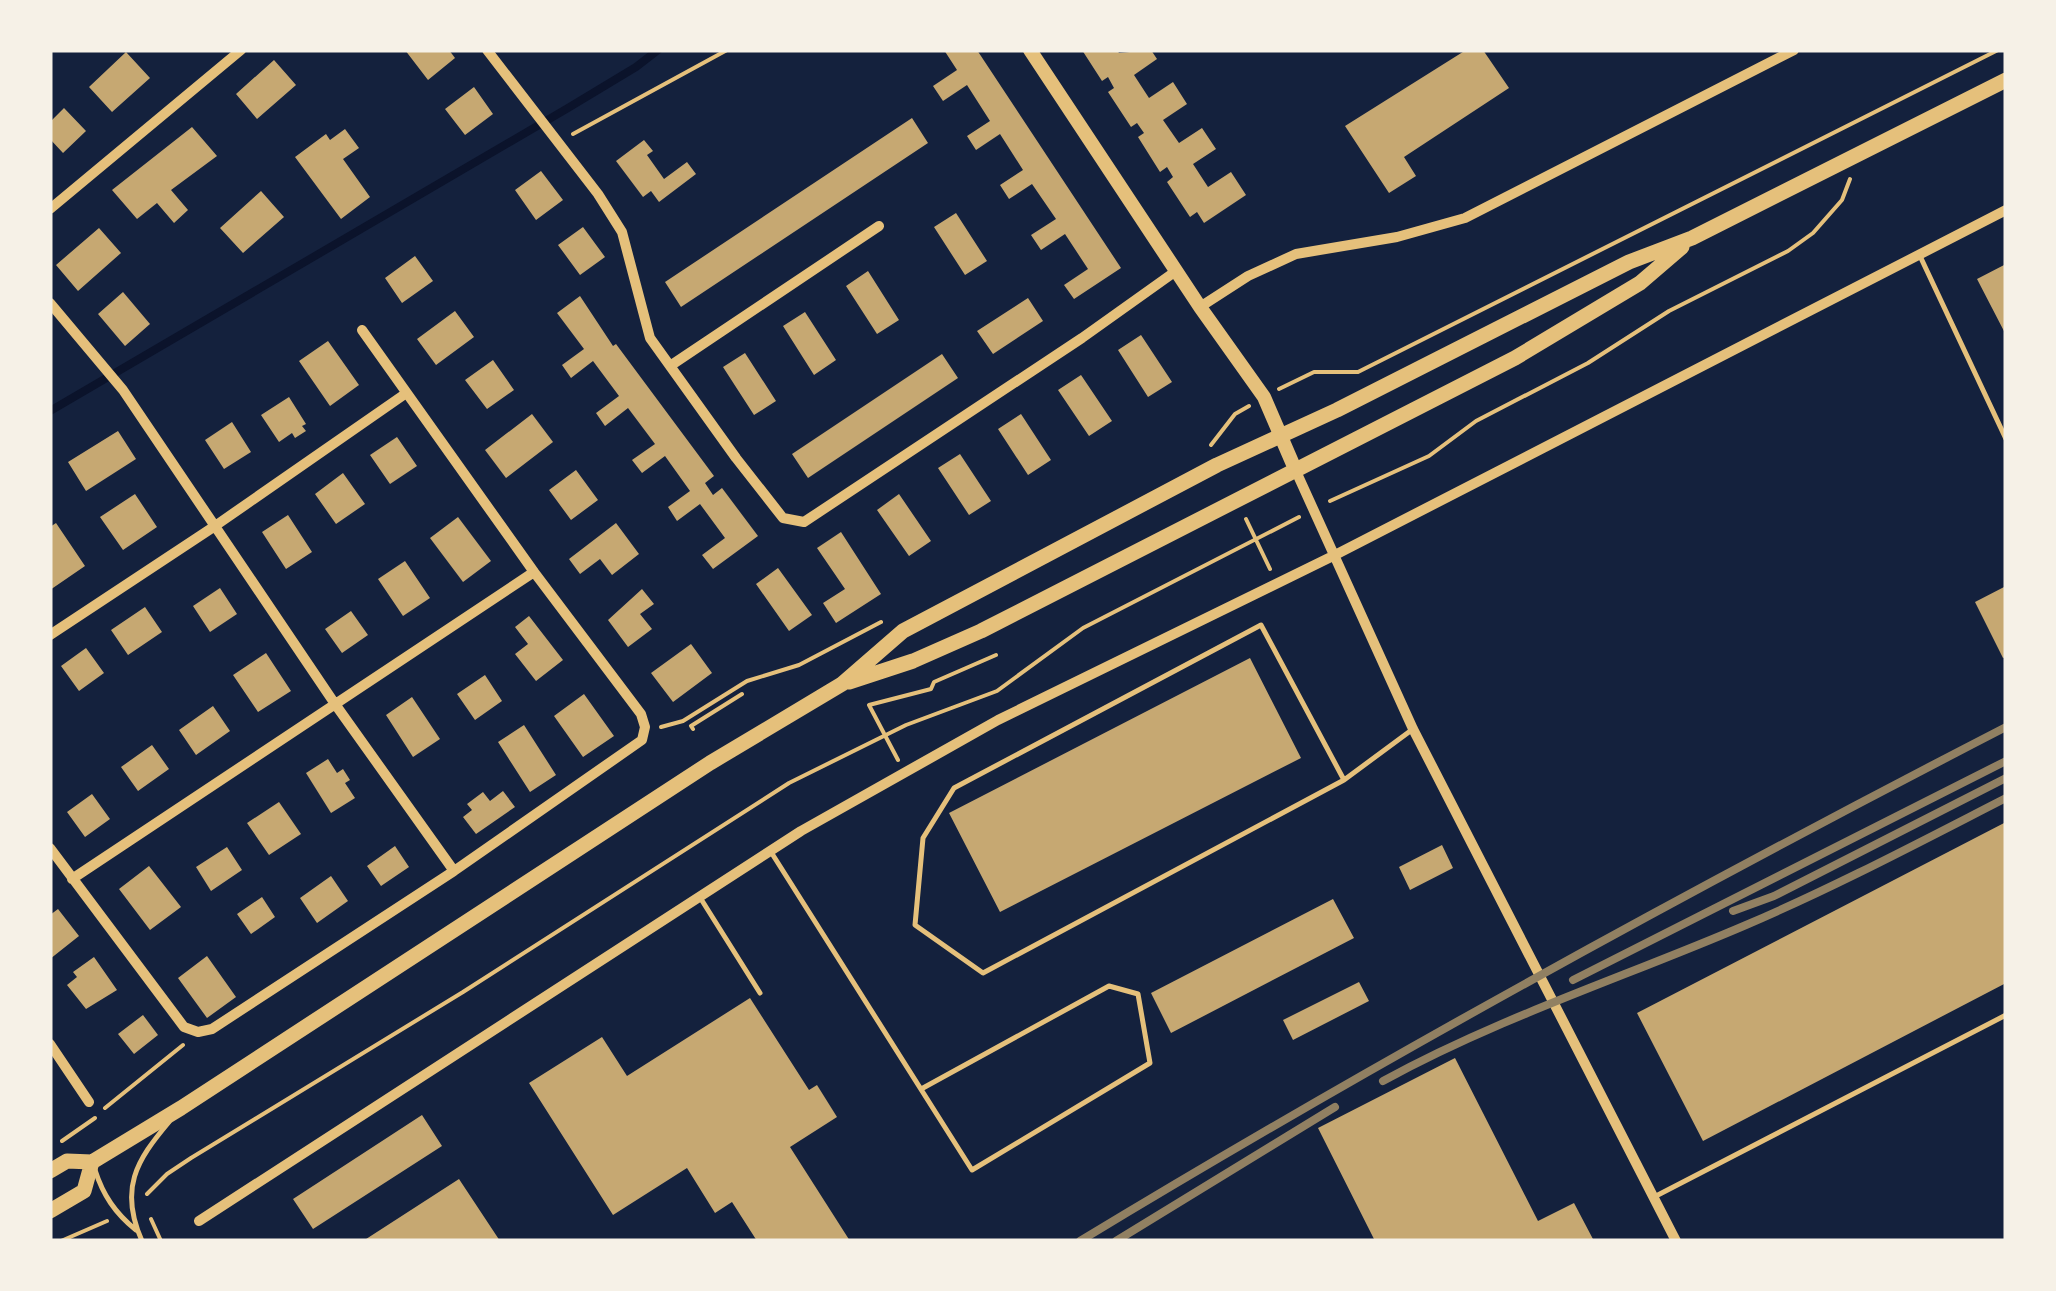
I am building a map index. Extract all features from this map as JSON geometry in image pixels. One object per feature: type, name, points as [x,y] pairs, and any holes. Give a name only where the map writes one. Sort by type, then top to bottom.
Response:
[{"type":"main road","points":[[50,1171],[67,1161],[92,1162],[181,1108],[710,763],[842,684],[902,630],[1098,526],[1629,262],[1692,238],[1852,160],[2006,80]]},
{"type":"main road","points":[[842,684],[913,661],[981,631],[1515,358],[1640,283],[1692,238]]},
{"type":"main road","points":[[50,1211],[84,1191],[92,1162]]},
{"type":"street","points":[[50,209],[241,50]]},
{"type":"street","points":[[487,50],[622,232],[650,338],[784,518],[804,522],[1176,271]]},
{"type":"street","points":[[1030,50],[1264,397],[1413,729],[1676,1241]]},
{"type":"street","points":[[1200,307],[1248,276],[1296,254],[1396,237],[1465,218],[1794,50]]},
{"type":"street","points":[[199,1221],[800,831],[905,772],[998,720],[1334,554],[2006,210]]},
{"type":"street","points":[[670,366],[880,226]]},
{"type":"street","points":[[50,303],[122,390],[335,704],[454,870]]},
{"type":"street","points":[[50,848],[184,1027],[198,1032],[212,1029],[638,746],[645,726],[640,714],[362,330]]},
{"type":"street","points":[[50,635],[405,394]]},
{"type":"street","points":[[72,880],[534,572]]},
{"type":"street","points":[[50,1044],[89,1102]]},
{"type":"lane","points":[[1920,254],[2006,439]]},
{"type":"lane","points":[[1344,780],[1260,625],[954,788],[924,838],[915,925],[983,973],[1344,780],[1413,729]]},
{"type":"lane","points":[[772,852],[972,1170],[1150,1063],[1138,994],[1109,986],[923,1088]]},
{"type":"lane","points":[[700,896],[760,994]]},
{"type":"lane","points":[[1654,1197],[2006,1016]]},
{"type":"lane","points":[[142,1241],[132,1188],[142,1153],[181,1108]]},
{"type":"lane","points":[[92,1162],[119,1217],[138,1232]]},
{"type":"path","points":[[556,139],[727,50]]},
{"type":"path","points":[[1208,448],[1235,414],[1264,397],[1314,372],[1358,372],[1998,50]]},
{"type":"path","points":[[134,1208],[167,1174],[191,1158],[463,992],[756,803],[884,735],[997,691],[1083,628],[1350,490],[1429,456],[1476,421],[1588,363],[1668,312],[1788,251],[1813,233],[1842,200],[1852,160]]},
{"type":"path","points":[[645,726],[666,727],[683,721],[747,681],[799,666],[882,622]]},
{"type":"path","points":[[905,772],[869,705],[931,690],[934,682],[993,657]]},
{"type":"path","points":[[693,729],[691,726],[742,694]]},
{"type":"path","points":[[50,1148],[93,1120],[198,1032]]},
{"type":"path","points":[[146,1196],[146,1210],[161,1241]]},
{"type":"path","points":[[61,1241],[119,1217]]},
{"type":"building","points":[[405,50],[449,50],[455,58],[428,80]]},
{"type":"building","points":[[944,50],[977,50],[1121,268],[1074,299],[1064,285],[1088,269],[1065,234],[1041,250],[1031,235],[1056,219],[1032,184],[1009,199],[1000,185],[1023,170],[1000,134],[976,150],[967,136],[990,121],[967,85],[943,101],[933,86],[957,70]]},
{"type":"building","points":[[1082,50],[1151,50],[1157,59],[1134,75],[1149,98],[1173,82],[1187,104],[1163,120],[1179,143],[1202,128],[1216,149],[1193,164],[1208,187],[1231,172],[1246,195],[1204,223],[1197,212],[1190,217],[1167,182],[1173,177],[1167,167],[1160,172],[1138,137],[1144,133],[1137,123],[1131,127],[1108,92],[1114,88],[1108,77],[1102,81]]},
{"type":"building","points":[[1466,50],[1483,50],[1509,88],[1404,157],[1416,176],[1389,193],[1345,126]]},
{"type":"building","points":[[126,52],[150,78],[112,112],[89,87]]},
{"type":"building","points":[[274,60],[296,85],[257,119],[236,94]]},
{"type":"building","points":[[474,87],[493,114],[465,135],[445,109]]},
{"type":"building","points":[[64,108],[86,131],[63,153],[50,139],[50,122]]},
{"type":"building","points":[[912,118],[928,143],[681,307],[665,282]]},
{"type":"building","points":[[192,127],[217,156],[171,190],[188,210],[174,223],[157,203],[137,219],[112,190]]},
{"type":"building","points":[[345,129],[359,148],[343,159],[370,197],[341,219],[295,157],[326,134],[330,140]]},
{"type":"building","points":[[644,140],[653,151],[647,155],[664,179],[687,162],[696,174],[659,202],[651,191],[643,197],[616,161]]},
{"type":"building","points":[[541,171],[563,200],[536,220],[515,190]]},
{"type":"building","points":[[261,191],[284,217],[243,253],[220,228]]},
{"type":"building","points":[[956,213],[987,261],[965,275],[934,227]]},
{"type":"building","points":[[583,227],[605,257],[580,275],[558,245]]},
{"type":"building","points":[[99,228],[121,253],[78,291],[56,265]]},
{"type":"building","points":[[415,256],[433,281],[402,303],[385,278]]},
{"type":"building","points":[[2006,264],[2006,335],[1977,279]]},
{"type":"building","points":[[868,271],[899,320],[877,334],[846,286]]},
{"type":"building","points":[[123,292],[150,324],[125,346],[98,314]]},
{"type":"building","points":[[580,296],[613,346],[616,344],[714,476],[705,483],[713,495],[722,488],[758,536],[713,569],[702,555],[725,538],[700,504],[677,521],[668,507],[690,491],[665,456],[642,473],[632,460],[655,444],[628,408],[605,426],[596,413],[619,396],[593,361],[571,378],[562,365],[584,349],[557,313]]},
{"type":"building","points":[[1028,298],[1043,321],[993,354],[977,331]]},
{"type":"building","points":[[455,311],[474,337],[436,365],[417,339]]},
{"type":"building","points":[[805,312],[836,360],[814,375],[783,326]]},
{"type":"building","points":[[1141,335],[1172,382],[1148,397],[1118,350]]},
{"type":"building","points":[[328,341],[359,385],[330,406],[299,361]]},
{"type":"building","points":[[745,353],[776,401],[754,415],[723,367]]},
{"type":"building","points":[[942,354],[958,378],[808,478],[792,454]]},
{"type":"building","points":[[493,360],[514,390],[487,409],[465,380]]},
{"type":"building","points":[[1081,375],[1112,421],[1089,436],[1058,390]]},
{"type":"building","points":[[289,397],[306,424],[302,426],[306,431],[295,438],[292,433],[279,442],[261,415]]},
{"type":"building","points":[[532,414],[553,442],[506,478],[485,450]]},
{"type":"building","points":[[1021,414],[1051,460],[1028,475],[998,429]]},
{"type":"building","points":[[232,422],[251,452],[224,469],[205,440]]},
{"type":"building","points":[[118,431],[136,459],[86,491],[68,462]]},
{"type":"building","points":[[397,437],[417,466],[390,484],[370,455]]},
{"type":"building","points":[[960,454],[991,501],[969,515],[938,468]]},
{"type":"building","points":[[576,470],[598,500],[571,520],[549,490]]},
{"type":"building","points":[[343,473],[365,504],[336,524],[315,494]]},
{"type":"building","points":[[135,494],[157,527],[123,550],[100,517]]},
{"type":"building","points":[[899,494],[931,541],[909,556],[877,510]]},
{"type":"building","points":[[288,515],[312,552],[286,569],[262,532]]},
{"type":"building","points":[[458,517],[491,561],[463,582],[430,538]]},
{"type":"building","points":[[56,523],[85,566],[50,590],[50,527]]},
{"type":"building","points":[[616,523],[639,554],[612,575],[600,559],[580,574],[569,559]]},
{"type":"building","points":[[841,532],[881,594],[836,623],[823,603],[845,589],[817,548]]},
{"type":"building","points":[[405,561],[430,598],[403,616],[378,579]]},
{"type":"building","points":[[778,568],[812,615],[789,631],[756,584]]},
{"type":"building","points":[[2006,586],[2006,657],[2003,658],[1975,602]]},
{"type":"building","points":[[220,588],[237,614],[210,632],[193,606]]},
{"type":"building","points":[[642,589],[654,604],[640,614],[652,629],[628,647],[608,620]]},
{"type":"building","points":[[145,607],[162,632],[128,655],[111,630]]},
{"type":"building","points":[[351,611],[368,635],[342,653],[325,629]]},
{"type":"building","points":[[529,616],[563,660],[536,681],[515,654],[528,644],[515,627]]},
{"type":"building","points":[[691,644],[712,673],[673,702],[651,673]]},
{"type":"building","points":[[86,648],[104,673],[79,691],[61,666]]},
{"type":"building","points":[[266,653],[291,691],[258,712],[233,675]]},
{"type":"building","points":[[1250,658],[1301,758],[1000,912],[949,813]]},
{"type":"building","points":[[485,675],[502,701],[475,720],[457,694]]},
{"type":"building","points":[[584,694],[614,736],[583,757],[554,716]]},
{"type":"building","points":[[412,697],[440,739],[413,757],[386,715]]},
{"type":"building","points":[[213,706],[230,731],[196,755],[179,730]]},
{"type":"building","points":[[524,725],[556,775],[530,792],[498,742]]},
{"type":"building","points":[[152,745],[169,769],[138,791],[121,767]]},
{"type":"building","points":[[328,759],[337,773],[343,769],[350,780],[345,783],[355,798],[331,813],[306,773]]},
{"type":"building","points":[[503,791],[515,807],[476,834],[463,817],[472,810],[467,804],[483,792],[490,801]]},
{"type":"building","points":[[92,794],[110,819],[85,837],[67,812]]},
{"type":"building","points":[[279,802],[301,834],[269,855],[247,823]]},
{"type":"building","points":[[2006,822],[2006,983],[1703,1141],[1637,1013]]},
{"type":"building","points":[[1442,845],[1453,868],[1410,890],[1399,867]]},
{"type":"building","points":[[395,846],[409,867],[381,886],[367,866]]},
{"type":"building","points":[[227,847],[242,870],[211,891],[196,867]]},
{"type":"building","points":[[149,866],[181,907],[150,930],[119,889]]},
{"type":"building","points":[[331,876],[348,901],[317,923],[300,898]]},
{"type":"building","points":[[262,897],[275,917],[251,934],[237,914]]},
{"type":"building","points":[[1333,899],[1354,938],[1171,1033],[1151,993]]},
{"type":"building","points":[[58,909],[79,936],[50,959],[50,915]]},
{"type":"building","points":[[207,956],[236,997],[207,1018],[178,978]]},
{"type":"building","points":[[94,957],[117,990],[86,1009],[67,985],[77,977],[73,972]]},
{"type":"building","points":[[1359,982],[1369,1001],[1293,1040],[1283,1020]]},
{"type":"building","points":[[750,998],[809,1090],[817,1085],[837,1117],[790,1147],[850,1241],[757,1241],[732,1202],[715,1213],[687,1168],[613,1215],[529,1083],[602,1037],[627,1076]]},
{"type":"building","points":[[143,1015],[158,1035],[134,1054],[118,1034]]},
{"type":"building","points":[[1455,1058],[1538,1221],[1574,1203],[1594,1241],[1375,1241],[1318,1128]]},
{"type":"building","points":[[422,1115],[442,1146],[313,1229],[293,1199]]},
{"type":"building","points":[[459,1179],[500,1241],[363,1241]]},
{"type":"waterway","points":[[50,411],[568,108],[658,50]]},
{"type":"railway","points":[[1080,1241],[1538,976],[2006,727]]},
{"type":"railway","points":[[1573,980],[2006,761]]},
{"type":"railway","points":[[1733,911],[1774,896],[2006,778]]},
{"type":"railway","points":[[1383,1081],[1517,1017],[1779,910],[2006,798]]},
{"type":"railway","points":[[1116,1241],[1335,1107]]}]
